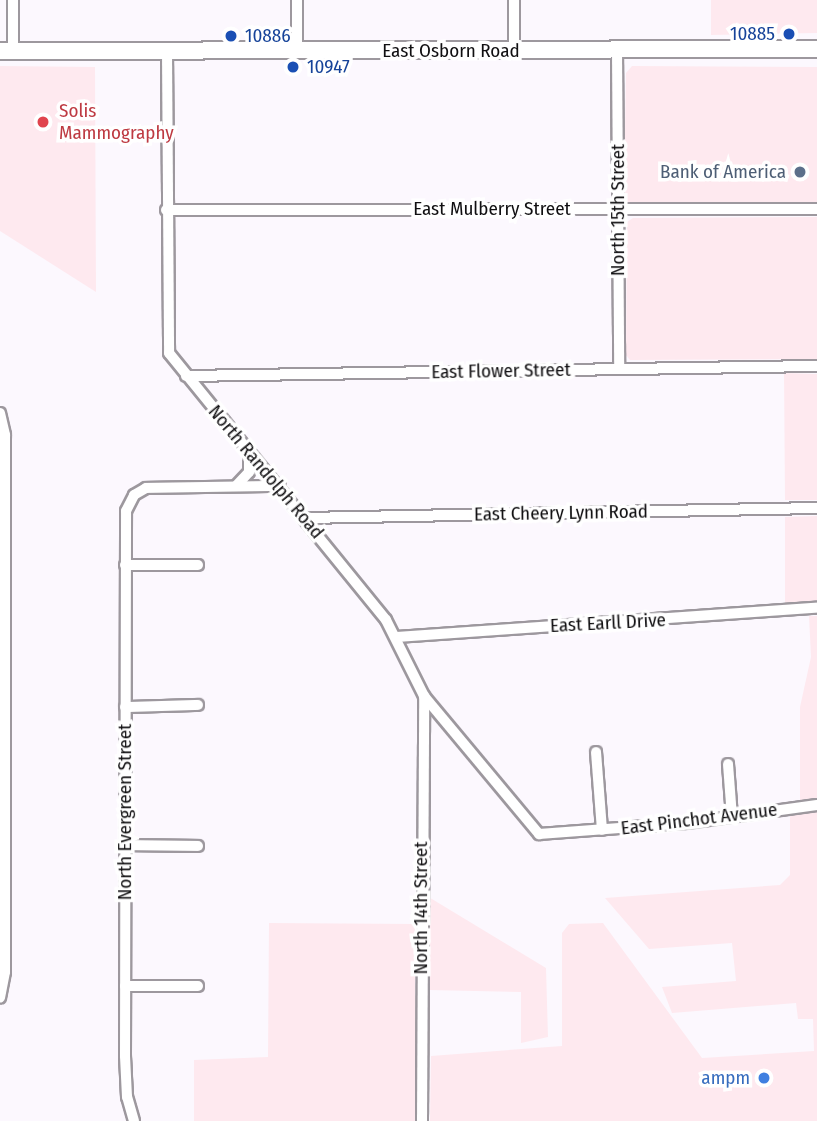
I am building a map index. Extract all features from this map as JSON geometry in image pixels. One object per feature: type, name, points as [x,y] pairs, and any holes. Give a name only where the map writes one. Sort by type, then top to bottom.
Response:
[{"type":"main road","name":"East Osborn Road","points":[[6,51],[817,49]]},
{"type":"street","points":[[6,51],[13,0]]},
{"type":"street","points":[[297,51],[298,0]]},
{"type":"street","points":[[514,0],[514,50]]},
{"type":"street","name":"North 15th Street","points":[[617,51],[618,369]]},
{"type":"street","name":"North Randolph Road","points":[[167,52],[166,345],[186,376],[280,486],[398,637],[424,696],[539,834]]},
{"type":"street","name":"East Mulberry Street","points":[[166,210],[817,209]]},
{"type":"street","name":"East Flower Street","points":[[186,376],[817,366]]},
{"type":"street","points":[[0,413],[5,435],[5,972],[0,999]]},
{"type":"street","points":[[236,486],[249,472],[249,450]]},
{"type":"street","points":[[236,486],[280,486]]},
{"type":"street","name":"North Evergreen Street","points":[[135,1121],[127,1097],[125,986],[125,565],[128,502],[146,488],[236,486]]},
{"type":"street","name":"East Cheery Lynn Road","points":[[305,518],[817,508]]},
{"type":"street","points":[[125,565],[198,565]]},
{"type":"street","name":"East Earll Drive","points":[[398,637],[817,608]]},
{"type":"street","name":"North 14th Street","points":[[422,1121],[424,696]]},
{"type":"street","points":[[125,706],[198,705]]},
{"type":"street","points":[[596,752],[602,830]]},
{"type":"street","points":[[728,764],[732,817]]},
{"type":"street","name":"East Pinchot Avenue","points":[[539,834],[732,817],[817,805]]},
{"type":"street","points":[[125,845],[198,846]]},
{"type":"street","points":[[125,986],[198,986]]},
{"type":"shaded area","points":[[711,0],[817,0],[817,33],[711,35]]},
{"type":"shaded area","points":[[0,66],[95,67],[96,292],[0,231]]},
{"type":"shaded area","points":[[632,66],[817,67],[817,203],[628,203],[624,198],[626,73]]},
{"type":"shaded area","points":[[817,217],[817,359],[630,360],[626,355],[627,222],[633,218]]},
{"type":"shaded area","points":[[784,373],[817,374],[817,500],[785,500]]},
{"type":"shaded area","points":[[817,516],[817,601],[785,603],[785,517]]},
{"type":"shaded area","points":[[809,616],[817,616],[817,799],[800,801],[800,707],[811,657]]},
{"type":"shaded area","points":[[817,812],[817,1121],[430,1121],[431,1056],[562,1046],[562,933],[569,924],[603,923],[702,1058],[814,1051],[813,1019],[798,1019],[796,1003],[672,1013],[662,987],[736,981],[732,943],[649,949],[605,898],[780,885],[790,875],[790,814]]},
{"type":"shaded area","points":[[427,896],[546,968],[548,1037],[521,1043],[521,992],[429,990]]},
{"type":"shaded area","points":[[269,923],[415,924],[415,1121],[194,1121],[194,1060],[268,1057]]},
{"type":"place","name":"10885","points":[[789,34]]},
{"type":"place","name":"10886","points":[[231,36]]},
{"type":"place","name":"10947","points":[[293,67]]},
{"type":"place","name":"Solis Mammography","points":[[43,122]]},
{"type":"place","name":"Bank of America","points":[[800,172]]},
{"type":"place","name":"ampm","points":[[764,1078]]}]
